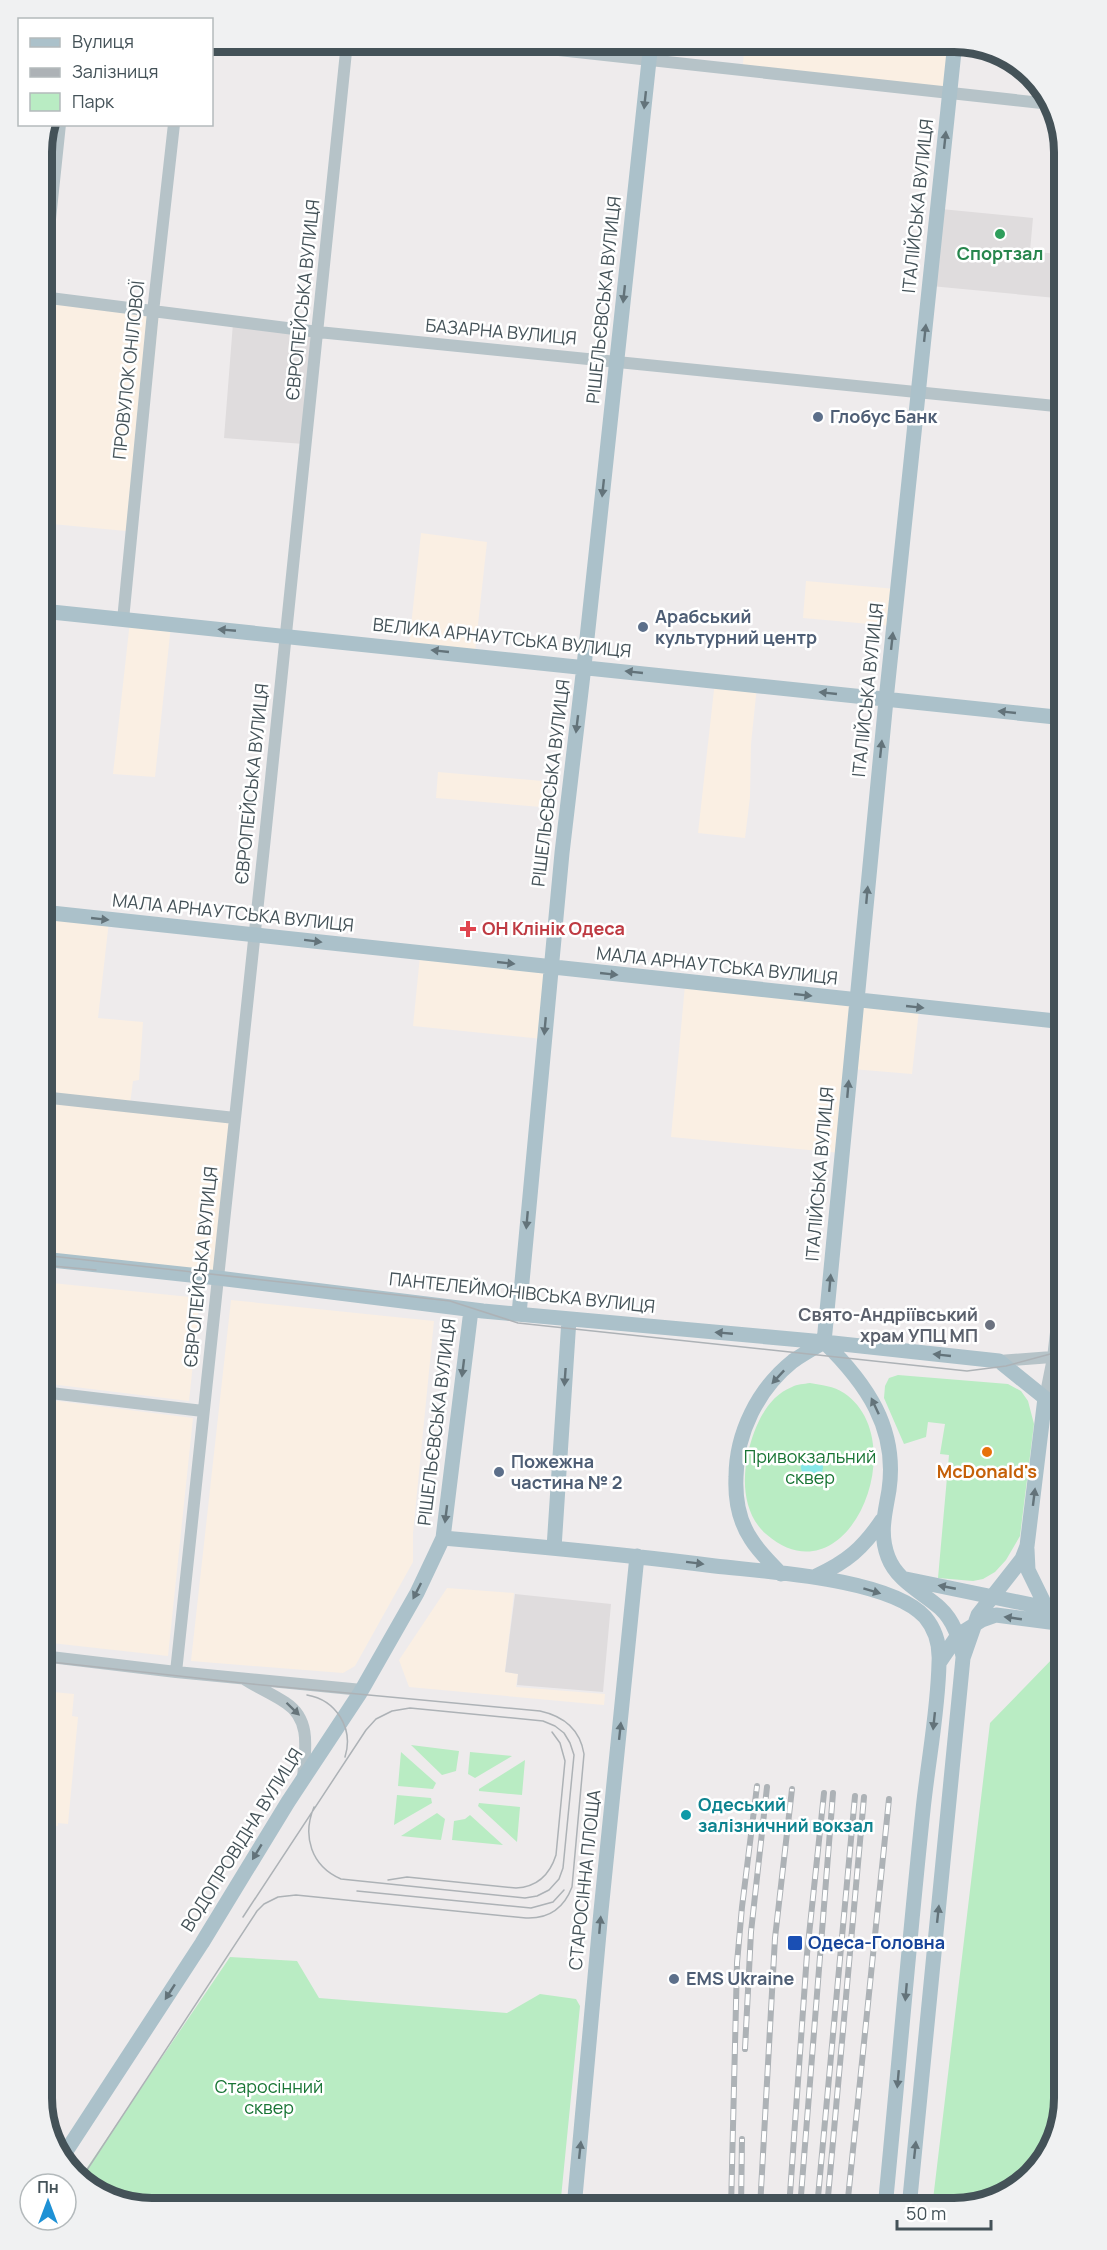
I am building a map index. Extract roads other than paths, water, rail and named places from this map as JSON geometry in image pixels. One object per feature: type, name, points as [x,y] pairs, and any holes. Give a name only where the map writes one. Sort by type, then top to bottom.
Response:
[{"type":"main road","name":"РІШЕЛЬЄВСЬКА ВУЛИЦЯ","points":[[519,1314],[550,968],[650,53]]},
{"type":"main road","name":"ІТАЛІЙСЬКА ВУЛИЦЯ","points":[[824,1342],[886,699],[955,53]]},
{"type":"main road","name":"ВЕЛИКА АРНАУТСЬКА ВУЛИЦЯ","points":[[53,612],[1054,717]]},
{"type":"main road","name":"МАЛА АРНАУТСЬКА ВУЛИЦЯ","points":[[53,917],[254,935],[1054,1021]]},
{"type":"main road","name":"ПАНТЕЛЕЙМОНІВСЬКА ВУЛИЦЯ","points":[[52,1260],[218,1278],[471,1310],[999,1360]]},
{"type":"main road","name":"РІШЕЛЬЄВСЬКА ВУЛИЦЯ","points":[[443,1538],[471,1310]]},
{"type":"main road","points":[[554,1548],[569,1319]]},
{"type":"main road","points":[[781,1574],[751,1540],[743,1524],[736,1488],[736,1457],[742,1432],[765,1391],[791,1363],[824,1342],[848,1365],[865,1386],[887,1436],[890,1462],[889,1489],[882,1520],[884,1545],[889,1559],[903,1579],[940,1608],[948,1618],[958,1635],[963,1658]]},
{"type":"main road","points":[[999,1360],[1045,1398],[1027,1546],[1028,1570],[1047,1608],[1054,1617]]},
{"type":"main road","points":[[816,1576],[838,1566],[859,1551],[882,1520]]},
{"type":"main road","points":[[443,1538],[816,1576],[893,1597],[913,1607],[932,1628],[936,1637],[939,1662],[886,2198]]},
{"type":"main road","name":"ВОДОПРОВІДНА ВУЛИЦЯ","points":[[67,2149],[202,1943],[303,1778],[362,1690],[417,1593],[443,1538]]},
{"type":"main road","points":[[910,2198],[963,1658],[976,1620],[1022,1559],[1027,1546]]},
{"type":"main road","name":"СТАРОСІННА ПЛОЩА","points":[[575,2198],[637,1556]]},
{"type":"main road","points":[[903,1579],[1054,1609]]},
{"type":"main road","points":[[939,1662],[958,1635],[976,1620],[996,1615],[1054,1623]]},
{"type":"street","name":"ЄВРОПЕЙСЬКА ВУЛИЦЯ","points":[[176,1672],[236,1118],[346,52]]},
{"type":"street","points":[[581,53],[1041,103]]},
{"type":"street","points":[[53,191],[60,126]]},
{"type":"street","name":"ПРОВУЛОК ОНІЛОВОЇ","points":[[123,620],[174,126]]},
{"type":"street","name":"БАЗАРНА ВУЛИЦЯ","points":[[53,298],[318,332],[1054,406]]},
{"type":"street","points":[[53,1097],[236,1118]]},
{"type":"street","name":"ПАНТЕЛЕЙМОНІВСЬКА ВУЛИЦЯ","points":[[999,1360],[1054,1357]]},
{"type":"street","points":[[1045,1398],[1054,1372]]},
{"type":"street","points":[[52,1393],[203,1411]]},
{"type":"street","points":[[52,1657],[362,1690]]},
{"type":"street","points":[[243,1678],[258,1689],[287,1703],[300,1716],[306,1733],[303,1778]]},
{"type":"water","points":[[812,1456],[820,1459],[823,1467],[820,1475],[812,1478],[804,1475],[801,1467],[804,1459]]},
{"type":"tram line","points":[[52,1256],[450,1301],[518,1323],[967,1371],[1006,1366],[1054,1353]]},
{"type":"tram line","points":[[52,1266],[96,1270]]},
{"type":"tram line","points":[[52,1662],[252,1684],[540,1711],[556,1716],[569,1725],[579,1737],[584,1754],[572,1887],[565,1901],[555,1911],[542,1917],[526,1918],[296,1895],[278,1897],[264,1904],[257,1911],[86,2172]]},
{"type":"tram line","points":[[307,1695],[326,1703],[340,1717],[347,1736],[345,1757]]},
{"type":"tram line","points":[[243,1917],[366,1730],[376,1719],[392,1711],[410,1708],[543,1721],[564,1733],[574,1755],[563,1868],[559,1879],[549,1890],[537,1896],[525,1898],[341,1879],[322,1866],[312,1849],[309,1829],[310,1818],[314,1807]]},
{"type":"tram line","points":[[388,1880],[407,1877],[516,1888],[530,1885],[542,1878],[556,1855],[565,1761],[560,1743],[552,1732]]},
{"type":"tram line","points":[[357,1891],[531,1908],[553,1902],[564,1890]]},
{"type":"railway","points":[[731,2198],[737,1963],[757,1786]]},
{"type":"railway","points":[[745,2049],[751,1932],[767,1787]]},
{"type":"railway","points":[[761,2198],[775,1938],[792,1789]]},
{"type":"railway","points":[[790,2198],[807,1954],[824,1793]]},
{"type":"railway","points":[[801,2198],[833,1793]]},
{"type":"railway","points":[[818,2198],[855,1796]]},
{"type":"railway","points":[[828,2198],[864,1797]]},
{"type":"railway","points":[[848,2198],[889,1799]]},
{"type":"railway","points":[[741,2198],[742,2139]]},
{"type":"place","name":"Спортзал","points":[[1000,234]]},
{"type":"place","name":"Глобус Банк","points":[[818,417]]},
{"type":"place","name":"Арабський культурний центр","points":[[643,627]]},
{"type":"place","name":"ОН Клінік Одеса","points":[[468,929]]},
{"type":"place","name":"Свято-Андріївський храм УПЦ МП","points":[[990,1325]]},
{"type":"place","name":"McDonald's","points":[[987,1452]]},
{"type":"place","name":"Пожежна частина № 2","points":[[499,1472]]},
{"type":"place","name":"Одеський залізничний вокзал","points":[[686,1815]]},
{"type":"place","name":"Одеса-Головна","points":[[795,1943]]},
{"type":"place","name":"EMS Ukraine","points":[[674,1979]]},
{"type":"park label","name":"Привокзальний сквер","points":[[810,1467]]},
{"type":"park label","name":"Старосінний сквер","points":[[269,2097]]}]
